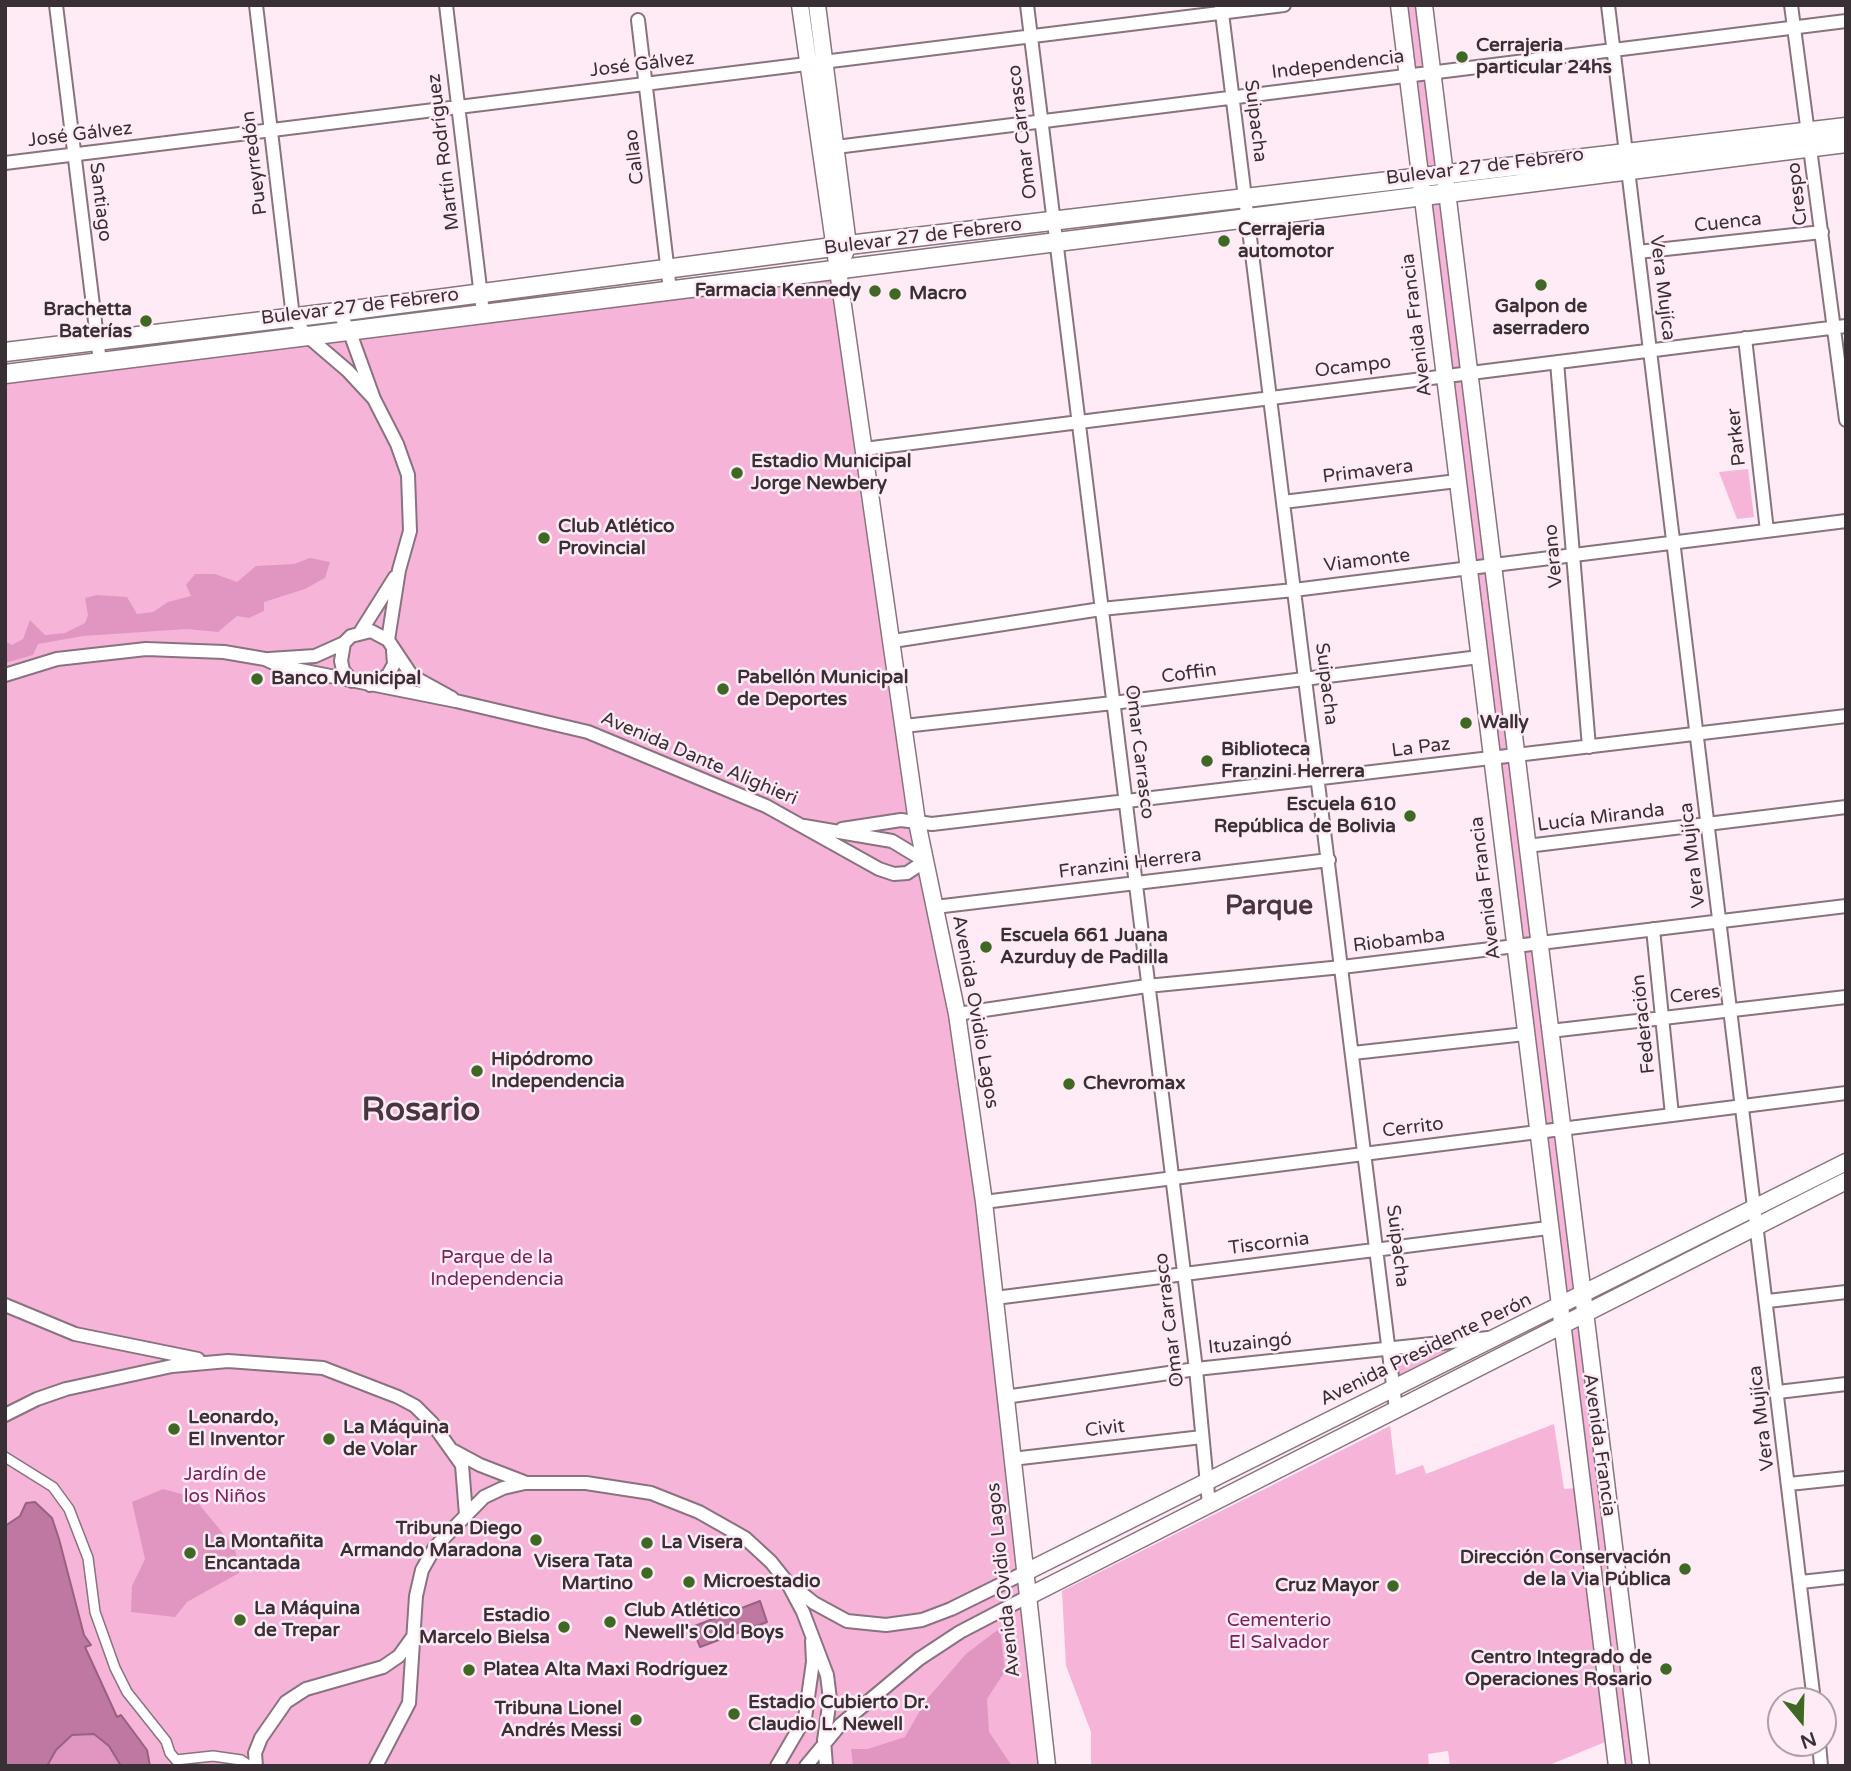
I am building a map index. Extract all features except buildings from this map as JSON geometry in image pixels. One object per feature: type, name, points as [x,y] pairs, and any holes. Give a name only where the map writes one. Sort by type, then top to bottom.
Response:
[{"type":"main road","name":"Avenida Ovidio Lagos","points":[[800,5],[836,147],[841,246],[839,269],[864,449],[917,822],[957,1014],[984,1202],[1047,1766]]},
{"type":"main road","name":"Avenida Ovidio Lagos","points":[[817,5],[816,63],[841,246]]},
{"type":"main road","name":"Avenida Francia","points":[[1399,5],[1560,1326],[1599,1607],[1617,1766]]},
{"type":"main road","name":"Avenida Francia","points":[[1424,5],[1642,1766]]},
{"type":"main road","name":"Bulevar 27 de Febrero","points":[[1810,140],[1846,127]]},
{"type":"main road","name":"Bulevar 27 de Febrero","points":[[5,374],[1248,219],[1422,188],[1627,162],[1810,140],[1846,143]]},
{"type":"main road","name":"Bulevar 27 de Febrero","points":[[5,352],[338,312],[841,246],[1245,200],[1422,188]]},
{"type":"main road","name":"Avenida Presidente Perón","points":[[1024,1573],[1558,1308],[1846,1161]]},
{"type":"main road","name":"Avenida Presidente Perón","points":[[1027,1597],[1846,1181]]},
{"type":"main road","points":[[1574,1418],[1589,1423],[1597,1417]]},
{"type":"main road","points":[[1599,1607],[1622,1609]]},
{"type":"street","name":"Santiago","points":[[56,5],[100,362]]},
{"type":"street","name":"Pueyrredón","points":[[256,5],[293,317]]},
{"type":"street","name":"Martín Rodríguez","points":[[446,5],[483,313]]},
{"type":"street","name":"Omar Carrasco","points":[[1027,5],[1196,1369],[1209,1504]]},
{"type":"street","name":"José Gálvez","points":[[5,163],[1031,36],[1221,9],[1284,5]]},
{"type":"street","name":"Vera Mujíca","points":[[1608,5],[1768,1301],[1812,1687]]},
{"type":"street","name":"Crespo","points":[[1791,5],[1822,232],[1841,327],[1846,420]]},
{"type":"street","name":"Suipacha","points":[[1221,9],[1391,1350],[1396,1409]]},
{"type":"street","name":"Callao","points":[[638,20],[670,290]]},
{"type":"street","name":"Independencia","points":[[836,147],[1846,21]]},
{"type":"street","name":"Cuenca","points":[[1638,252],[1822,232]]},
{"type":"street","points":[[265,659],[280,666],[370,685],[388,675],[394,664],[391,645],[399,570],[410,531],[408,475],[397,443],[374,399],[349,330],[338,312]]},
{"type":"street","points":[[293,317],[306,335],[339,363],[374,399]]},
{"type":"street","name":"Ocampo","points":[[864,449],[1841,327]]},
{"type":"street","name":"Parker","points":[[1745,338],[1767,531]]},
{"type":"street","name":"Verano","points":[[1557,362],[1589,747]]},
{"type":"street","name":"Primavera","points":[[1283,502],[1457,481]]},
{"type":"street","name":"Viamonte","points":[[892,641],[1101,609],[1294,590],[1846,521]]},
{"type":"street","points":[[5,675],[57,659],[146,649],[223,652],[265,659],[307,657],[344,643],[361,631],[399,570]]},
{"type":"street","points":[[361,631],[371,631],[391,645]]},
{"type":"street","points":[[344,643],[341,661],[343,670],[352,681]]},
{"type":"street","name":"Avenida Dante Alighieri","points":[[391,645],[412,676],[456,701]]},
{"type":"street","name":"Coffin","points":[[904,726],[1479,657]]},
{"type":"street","name":"Avenida Dante Alighieri","points":[[370,685],[456,701],[588,732],[753,801],[804,826],[879,869],[894,874],[908,873],[925,861],[892,841],[823,832],[804,826]]},
{"type":"street","name":"La Paz","points":[[917,822],[932,824],[1126,799],[1319,780],[1846,716]]},
{"type":"street","name":"Lucía Miranda","points":[[1527,846],[1846,807]]},
{"type":"street","name":"Avenida Dante Alighieri","points":[[823,832],[901,820],[917,822]]},
{"type":"street","name":"Franzini Herrera","points":[[935,907],[1329,860]]},
{"type":"street","name":"Riobamba","points":[[957,1014],[1147,986],[1342,967],[1846,906]]},
{"type":"street","name":"Federación","points":[[1654,929],[1672,1115]]},
{"type":"street","name":"Ceres","points":[[1550,1031],[1846,997]]},
{"type":"street","points":[[1353,1053],[1525,1034]]},
{"type":"street","name":"Cerrito","points":[[984,1202],[1846,1093]]},
{"type":"street","name":"Tiscornia","points":[[995,1298],[1548,1228]]},
{"type":"street","points":[[1768,1301],[1846,1292]]},
{"type":"street","points":[[5,1305],[39,1321],[100,1341],[220,1362]]},
{"type":"street","name":"Ituzaingó","points":[[1005,1397],[1196,1369],[1391,1350],[1500,1336]]},
{"type":"street","points":[[5,1415],[37,1399],[109,1378],[172,1366],[220,1362],[279,1363],[323,1368],[415,1406],[454,1451],[462,1465],[466,1514]]},
{"type":"street","points":[[1778,1392],[1846,1384]]},
{"type":"street","name":"Civit","points":[[1012,1459],[1202,1437]]},
{"type":"street","points":[[454,1451],[525,1483]]},
{"type":"street","points":[[5,1457],[53,1487],[69,1509],[88,1558],[95,1612],[115,1668],[127,1692],[159,1732],[176,1760],[212,1756],[241,1760],[250,1766]]},
{"type":"street","points":[[1789,1485],[1846,1478]]},
{"type":"street","points":[[376,1766],[409,1703],[412,1637],[422,1570],[435,1547],[484,1497],[503,1488],[525,1483],[586,1483],[651,1493],[699,1512],[745,1538],[771,1562],[787,1582],[821,1656],[829,1689],[830,1717],[824,1740],[826,1766]]},
{"type":"street","points":[[787,1582],[814,1603],[847,1621],[886,1625],[922,1620],[951,1609],[1024,1573]]},
{"type":"street","points":[[1801,1582],[1846,1577]]},
{"type":"street","points":[[806,1766],[824,1740],[919,1659],[960,1632],[1027,1597]]},
{"type":"street","points":[[777,1766],[805,1718],[813,1662],[811,1632]]},
{"type":"street","points":[[256,1766],[256,1753],[261,1738],[286,1702],[306,1689],[383,1667],[399,1656],[412,1637]]},
{"type":"green space","points":[[1399,5],[1424,5],[1641,1766],[1617,1766]]},
{"type":"green space","name":"Parque de la Independencia","points":[[839,269],[893,641],[957,1014],[1047,1766],[5,1766],[5,374]]},
{"type":"green space","points":[[1748,469],[1754,517],[1737,519],[1719,472]]},
{"type":"green space","points":[[1462,1346],[1397,1379],[1397,1354]]},
{"type":"green space","name":"Cementerio El Salvador","points":[[1554,1424],[1564,1489],[1577,1488],[1605,1742],[1547,1766],[1450,1766],[1448,1751],[1428,1754],[1429,1766],[1091,1766],[1091,1732],[1066,1666],[1062,1591],[1390,1426],[1396,1475],[1423,1465],[1426,1474]]},
{"type":"shaded area","points":[[310,558],[330,562],[325,578],[305,589],[264,602],[264,611],[249,618],[237,616],[218,632],[187,629],[83,636],[38,644],[33,655],[5,663],[5,641],[12,645],[23,639],[30,620],[45,635],[65,633],[85,623],[88,615],[85,598],[97,595],[127,597],[137,614],[153,612],[168,602],[191,596],[186,585],[195,574],[215,574],[237,582],[256,566],[294,564]]},
{"type":"shaded area","name":"La Montañita Encantada","points":[[163,1489],[193,1497],[235,1548],[239,1573],[187,1602],[175,1617],[131,1612],[132,1586],[145,1559],[132,1502]]},
{"type":"shaded area","points":[[35,1502],[52,1518],[84,1635],[91,1645],[85,1647],[117,1717],[121,1715],[147,1750],[150,1766],[121,1766],[109,1746],[94,1734],[72,1735],[56,1750],[47,1766],[5,1766],[5,1526],[20,1516],[26,1503]]},
{"type":"shaded area","points":[[760,1601],[767,1622],[700,1647],[692,1627]]},
{"type":"shaded area","points":[[1000,1628],[1005,1671],[987,1699],[989,1732],[1012,1766],[853,1766],[851,1749],[868,1749],[905,1737],[926,1700],[966,1654]]},
{"type":"shaded area","points":[[94,1734],[109,1746],[121,1766],[47,1766],[56,1750],[73,1735]]},
{"type":"place","name":"Cerrajeria particular 24hs","points":[[1462,57]]},
{"type":"place","name":"Cerrajeria automotor","points":[[1224,241]]},
{"type":"place","name":"Galpon de aserradero","points":[[1541,285]]},
{"type":"place","name":"Farmacia Kennedy","points":[[875,291]]},
{"type":"place","name":"Macro","points":[[895,294]]},
{"type":"place","name":"Brachetta Baterías","points":[[146,321]]},
{"type":"place","name":"Estadio Municipal Jorge Newbery","points":[[737,473]]},
{"type":"place","name":"Club Atlético Provincial","points":[[544,538]]},
{"type":"place","name":"Banco Municipal","points":[[257,679]]},
{"type":"place","name":"Pabellón Municipal de Deportes","points":[[723,689]]},
{"type":"place","name":"Wally","points":[[1466,723]]},
{"type":"place","name":"Biblioteca Franzini Herrera","points":[[1207,761]]},
{"type":"place","name":"Escuela 610 República de Bolivia","points":[[1410,816]]},
{"type":"place","name":"Escuela 661 Juana Azurduy de Padilla","points":[[986,947]]},
{"type":"place","name":"Hipódromo Independencia","points":[[477,1071]]},
{"type":"place","name":"Chevromax","points":[[1069,1084]]},
{"type":"place","name":"Leonardo, El Inventor","points":[[174,1429]]},
{"type":"place","name":"La Máquina de Volar","points":[[329,1439]]},
{"type":"place","name":"Tribuna Diego Armando Maradona","points":[[536,1540]]},
{"type":"place","name":"La Visera","points":[[647,1543]]},
{"type":"place","name":"La Montañita Encantada","points":[[190,1553]]},
{"type":"place","name":"Dirección Conservación de la Via Pública","points":[[1685,1569]]},
{"type":"place","name":"Visera Tata Martino","points":[[647,1573]]},
{"type":"place","name":"Microestadio","points":[[689,1582]]},
{"type":"place","name":"Cruz Mayor","points":[[1393,1586]]},
{"type":"place","name":"La Máquina de Trepar","points":[[240,1620]]},
{"type":"place","name":"Club Atlético Newell's Old Boys","points":[[610,1622]]},
{"type":"place","name":"Estadio Marcelo Bielsa","points":[[564,1627]]},
{"type":"place","name":"Centro Integrado de Operaciones Rosario","points":[[1666,1669]]},
{"type":"place","name":"Platea Alta Maxi Rodríguez","points":[[469,1670]]},
{"type":"place","name":"Estadio Cubierto Dr. Claudio L. Newell","points":[[734,1714]]},
{"type":"place","name":"Tribuna Lionel Andrés Messi","points":[[636,1720]]},
{"type":"district","name":"Parque","points":[[1269,907]]},
{"type":"district","name":"Rosario","points":[[421,1111]]},
{"type":"park label","name":"Jardín de los Niños","points":[[225,1486]]}]
